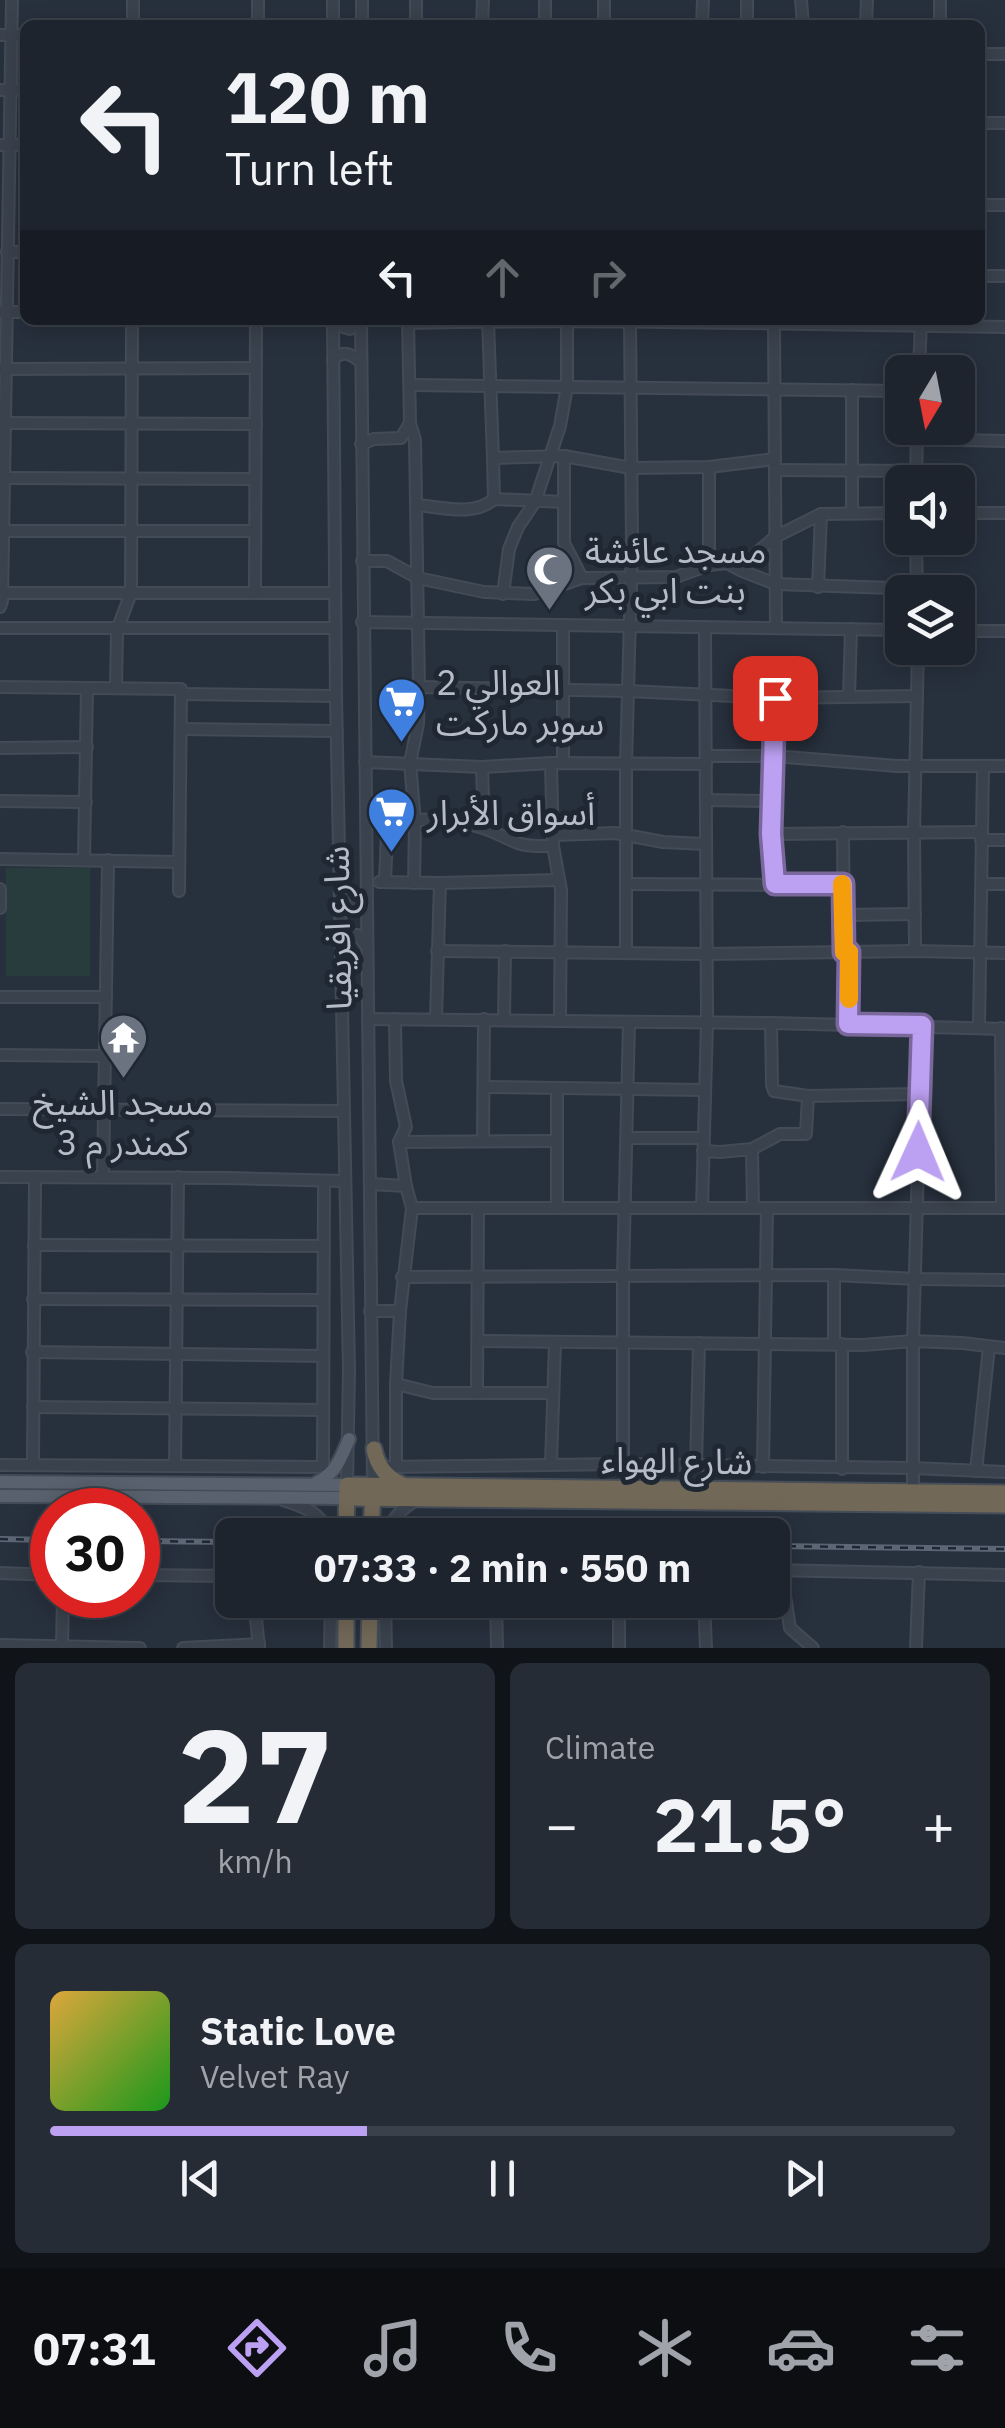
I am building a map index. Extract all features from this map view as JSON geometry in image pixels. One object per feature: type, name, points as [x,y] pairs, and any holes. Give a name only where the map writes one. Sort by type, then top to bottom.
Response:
[{"type":"highway","points":[[374,1449],[396,1482],[406,1486]]},
{"type":"highway","name":"شارع الهواء","points":[[347,1492],[406,1486],[1005,1493]]},
{"type":"highway","name":"شارع الهواء","points":[[373,1491],[420,1498],[1005,1505]]},
{"type":"highway","name":"شارع افريقيا","points":[[372,1518],[373,1491]]},
{"type":"highway","name":"شارع افريقيا","points":[[346,1518],[347,1492]]},
{"type":"highway","points":[[346,1618],[346,1648]]},
{"type":"highway","points":[[369,1648],[370,1618]]},
{"type":"main road","points":[[308,1486],[334,1471],[349,1439]]},
{"type":"main road","points":[[0,1482],[308,1486],[347,1492]]},
{"type":"main road","points":[[0,1496],[277,1499],[347,1492]]},
{"type":"street","points":[[0,607],[8,197],[6,35],[12,0]]},
{"type":"street","points":[[8,197],[20,197]]},
{"type":"street","points":[[7,252],[20,252]]},
{"type":"street","points":[[116,688],[117,630],[131,593],[132,325]]},
{"type":"street","points":[[255,593],[256,325]]},
{"type":"street","name":"شارع افريقيا","points":[[334,325],[335,628],[349,1370],[347,1492]]},
{"type":"street","name":"شارع افريقيا","points":[[360,325],[373,1491]]},
{"type":"street","points":[[408,325],[418,578],[418,724],[410,763],[415,822],[414,883]]},
{"type":"street","points":[[488,325],[494,500]]},
{"type":"street","points":[[502,594],[508,549],[535,502],[560,426],[567,387],[567,325]]},
{"type":"street","points":[[626,953],[630,325]]},
{"type":"street","points":[[774,325],[776,628]]},
{"type":"street","points":[[919,355],[920,325]]},
{"type":"street","points":[[962,325],[1005,327]]},
{"type":"street","points":[[333,360],[346,353],[361,362]]},
{"type":"street","points":[[2,369],[256,368]]},
{"type":"street","points":[[411,384],[885,391]]},
{"type":"street","points":[[852,390],[852,513]]},
{"type":"street","points":[[2,423],[256,424]]},
{"type":"street","points":[[361,444],[374,438],[402,438],[410,423]]},
{"type":"street","points":[[975,438],[1005,440]]},
{"type":"street","points":[[493,458],[564,456],[631,468],[775,464],[885,474]]},
{"type":"street","points":[[564,456],[564,542],[582,578]]},
{"type":"street","points":[[708,565],[709,468]]},
{"type":"street","points":[[1,478],[255,478]]},
{"type":"street","points":[[417,505],[474,510],[494,500],[564,502]]},
{"type":"street","points":[[975,513],[1005,512]]},
{"type":"street","points":[[362,561],[392,562],[418,578],[502,594],[534,594],[582,578],[676,577],[708,565],[748,561],[776,537],[821,514],[885,513]]},
{"type":"street","points":[[818,586],[821,514]]},
{"type":"street","points":[[1,531],[255,531]]},
{"type":"street","points":[[728,563],[776,584],[885,588]]},
{"type":"street","points":[[0,592],[335,593]]},
{"type":"street","points":[[362,622],[885,630]]},
{"type":"street","points":[[560,1020],[561,890],[552,841],[563,625]]},
{"type":"street","points":[[702,1208],[707,1022],[705,627]]},
{"type":"street","points":[[0,628],[335,628]]},
{"type":"street","points":[[849,698],[851,629]]},
{"type":"street","points":[[975,631],[1005,631]]},
{"type":"street","points":[[915,950],[918,665]]},
{"type":"street","points":[[0,687],[180,688],[179,890]]},
{"type":"street","points":[[418,687],[774,698],[917,696]]},
{"type":"street","points":[[84,860],[88,688]]},
{"type":"street","points":[[182,694],[336,696]]},
{"type":"street","points":[[774,698],[771,834],[775,884]]},
{"type":"street","points":[[182,730],[337,731]]},
{"type":"street","points":[[0,748],[87,748]]},
{"type":"street","points":[[365,762],[482,767],[774,756],[917,766],[1005,766]]},
{"type":"street","points":[[979,1027],[983,766]]},
{"type":"street","points":[[482,767],[484,828]]},
{"type":"street","points":[[706,800],[771,800]]},
{"type":"street","points":[[0,801],[86,802]]},
{"type":"street","points":[[384,882],[389,828],[415,822],[442,820],[484,828],[525,845],[609,833],[705,844]]},
{"type":"street","points":[[843,832],[848,1024]]},
{"type":"street","points":[[771,834],[914,832],[1005,840]]},
{"type":"street","points":[[0,859],[179,862]]},
{"type":"street","points":[[103,1177],[108,860]]},
{"type":"street","points":[[339,896],[354,908],[360,906],[367,887],[384,882],[558,880]]},
{"type":"street","points":[[436,1018],[440,883]]},
{"type":"street","points":[[626,884],[843,884]]},
{"type":"street","points":[[982,884],[1005,884]]},
{"type":"street","points":[[0,889],[0,908]]},
{"type":"street","points":[[844,916],[915,914]]},
{"type":"street","points":[[340,944],[358,935],[368,948]]},
{"type":"street","points":[[437,951],[1005,953]]},
{"type":"street","points":[[504,1020],[505,952]]},
{"type":"street","points":[[0,997],[106,997]]},
{"type":"street","points":[[395,1019],[396,1081],[406,1127],[399,1142],[412,1208],[402,1276],[388,1466],[624,1464],[1005,1472]]},
{"type":"street","points":[[482,1141],[484,1019]]},
{"type":"street","points":[[368,1020],[1003,1028],[1004,1208],[412,1208]]},
{"type":"street","points":[[624,1464],[622,1342],[629,1022]]},
{"type":"street","points":[[770,1023],[773,1090],[808,1096],[919,1094]]},
{"type":"street","points":[[913,1492],[922,1025]]},
{"type":"street","points":[[0,1056],[104,1056]]},
{"type":"street","points":[[484,1087],[704,1090]]},
{"type":"street","points":[[557,1088],[557,1208]]},
{"type":"street","points":[[703,1151],[752,1149],[780,1134],[806,1134],[808,1096]]},
{"type":"street","points":[[0,1109],[343,1110]]},
{"type":"street","points":[[627,1138],[702,1138]]},
{"type":"street","points":[[399,1142],[557,1141]]},
{"type":"street","points":[[752,1149],[753,1208]]},
{"type":"street","points":[[0,1176],[345,1181]]},
{"type":"street","points":[[33,1466],[34,1177]]},
{"type":"street","points":[[175,1466],[178,1177]]},
{"type":"street","points":[[0,1465],[322,1465],[324,1181]]},
{"type":"street","points":[[370,1184],[406,1186]]},
{"type":"street","points":[[477,1393],[478,1208]]},
{"type":"street","points":[[764,1467],[767,1208]]},
{"type":"street","points":[[34,1245],[323,1246]]},
{"type":"street","points":[[402,1276],[834,1275],[1005,1280]]},
{"type":"street","points":[[834,1275],[842,1469]]},
{"type":"street","points":[[33,1298],[322,1300]]},
{"type":"street","points":[[370,1312],[400,1311]]},
{"type":"street","points":[[478,1341],[913,1341],[1005,1348]]},
{"type":"street","points":[[551,1464],[555,1342]]},
{"type":"street","points":[[696,1466],[699,1344]]},
{"type":"street","points":[[976,1472],[990,1347]]},
{"type":"street","points":[[32,1352],[322,1356]]},
{"type":"street","points":[[371,1359],[397,1358]]},
{"type":"street","points":[[323,1371],[349,1370]]},
{"type":"street","points":[[396,1384],[426,1393],[553,1393]]},
{"type":"street","points":[[33,1407],[323,1410]]},
{"type":"street","points":[[394,1518],[420,1498]]},
{"type":"street","points":[[277,1499],[310,1509],[319,1518]]},
{"type":"street","points":[[790,1570],[1005,1575]]},
{"type":"street","points":[[916,1648],[919,1572]]},
{"type":"street","points":[[0,1573],[30,1574]]},
{"type":"street","points":[[160,1576],[215,1576]]},
{"type":"street","points":[[62,1647],[63,1618]]},
{"type":"street","points":[[182,1648],[258,1646],[256,1618]]},
{"type":"street","points":[[330,1648],[331,1618]]},
{"type":"street","points":[[385,1618],[386,1648]]},
{"type":"street","points":[[496,1618],[497,1648]]},
{"type":"street","points":[[619,1618],[619,1648]]},
{"type":"street","points":[[705,1618],[706,1648]]},
{"type":"street","points":[[788,1618],[790,1628],[814,1648]]},
{"type":"street","points":[[0,1644],[140,1648]]},
{"type":"green space","points":[[6,868],[90,868],[90,976],[6,976]]},
{"type":"railway","points":[[0,1539],[30,1540]]},
{"type":"railway","points":[[160,1541],[215,1542]]},
{"type":"railway","points":[[790,1546],[1005,1549]]},
{"type":"slow traffic","points":[[842,884],[849,999]]},
{"type":"place","name":"مسجد عائشة بنت ابي بكر","points":[[550,612]]},
{"type":"place","name":"العوالي 2 سوبر ماركت","points":[[401,744]]},
{"type":"place","name":"أسواق الأبرار","points":[[392,854]]},
{"type":"place","name":"مسجد الشيخ كمندر م 3","points":[[123,1080]]},
{"type":"route","points":[[775,698],[771,834],[775,884],[843,884],[844,952],[849,952],[848,1024],[922,1025],[918,1152]]}]
